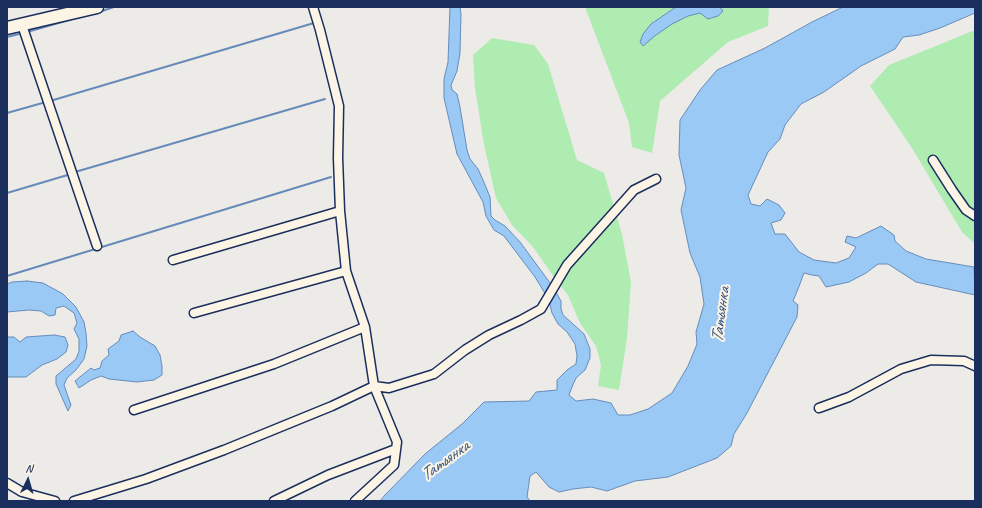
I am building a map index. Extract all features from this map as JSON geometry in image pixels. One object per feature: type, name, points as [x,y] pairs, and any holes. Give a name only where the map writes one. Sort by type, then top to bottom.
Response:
[{"type":"street","points":[[7,28],[98,7]]},
{"type":"street","points":[[313,7],[339,106],[338,158],[340,211],[346,271],[365,327],[374,386],[397,442],[394,465],[355,501]]},
{"type":"street","points":[[22,25],[97,246]]},
{"type":"street","points":[[933,160],[966,210],[975,216]]},
{"type":"street","points":[[74,501],[146,479],[224,450],[332,406],[374,386],[388,388],[434,374],[465,350],[488,335],[541,309],[567,265],[634,190],[656,179]]},
{"type":"street","points":[[173,260],[340,211]]},
{"type":"street","points":[[194,313],[346,271]]},
{"type":"street","points":[[134,410],[274,364],[365,327]]},
{"type":"street","points":[[819,408],[849,397],[901,369],[931,360],[964,361],[975,366]]},
{"type":"street","points":[[274,501],[328,475],[396,450]]},
{"type":"street","points":[[7,483],[22,492],[55,501]]},
{"type":"green space","points":[[585,7],[769,7],[768,26],[728,42],[660,101],[652,153],[632,147],[629,123]]},
{"type":"green space","points":[[975,30],[975,244],[962,232],[912,148],[870,86],[889,65]]},
{"type":"green space","points":[[492,38],[534,45],[548,64],[577,160],[604,173],[622,234],[631,282],[627,338],[619,390],[598,386],[601,365],[596,346],[580,323],[568,295],[533,247],[512,225],[496,198],[484,145],[475,88],[473,55]]},
{"type":"water","name":"Татьянка","points":[[450,7],[460,7],[461,14],[460,53],[457,71],[451,85],[452,90],[457,94],[470,159],[478,169],[490,197],[491,216],[505,226],[520,242],[553,287],[561,301],[563,315],[584,334],[590,349],[590,358],[585,370],[576,378],[569,395],[576,401],[593,399],[611,403],[618,415],[630,415],[648,409],[672,393],[688,366],[697,344],[696,332],[704,304],[700,277],[690,253],[681,210],[686,188],[679,155],[680,120],[700,90],[717,70],[765,48],[843,7],[975,7],[975,13],[919,35],[903,37],[895,49],[861,66],[824,92],[801,104],[785,125],[780,139],[768,152],[748,195],[751,204],[760,206],[767,199],[779,205],[785,213],[781,220],[771,223],[775,234],[785,234],[799,252],[814,260],[836,263],[849,258],[856,247],[845,242],[847,236],[856,238],[881,226],[894,235],[895,241],[906,251],[926,259],[974,267],[975,295],[916,282],[888,264],[878,264],[866,273],[849,282],[826,287],[819,276],[804,273],[793,301],[798,305],[797,317],[747,413],[734,434],[731,446],[717,458],[668,477],[635,481],[607,491],[591,487],[559,492],[549,487],[536,472],[530,476],[527,497],[530,501],[380,501],[425,454],[462,424],[484,402],[529,401],[536,392],[557,390],[557,380],[567,370],[576,364],[577,356],[575,344],[567,332],[558,324],[552,313],[549,300],[535,277],[504,236],[494,230],[486,216],[483,202],[457,154],[444,98],[444,79],[448,62]]},
{"type":"water","points":[[676,7],[720,7],[723,11],[718,16],[708,19],[700,13],[688,16],[672,24],[643,46],[640,42],[643,34],[651,24]]},
{"type":"water","points":[[27,281],[43,283],[63,294],[76,307],[84,322],[87,346],[84,359],[76,370],[67,378],[64,385],[71,405],[68,411],[56,384],[56,376],[76,359],[79,351],[79,339],[74,329],[77,323],[74,313],[64,306],[56,308],[55,315],[49,316],[41,311],[29,310],[7,312],[7,284],[12,282]]},
{"type":"water","points":[[133,331],[155,346],[160,355],[162,375],[154,380],[137,382],[109,379],[101,376],[91,380],[79,388],[75,381],[91,368],[94,370],[100,368],[102,361],[109,355],[108,349],[119,341],[121,335]]},
{"type":"water","points":[[54,335],[65,337],[68,345],[66,352],[57,359],[42,365],[26,377],[7,377],[7,337],[14,337],[20,342],[26,337]]},
{"type":"waterway","points":[[99,12],[114,7]]},
{"type":"waterway","points":[[27,32],[83,16]]},
{"type":"waterway","points":[[50,101],[314,23]]},
{"type":"waterway","points":[[7,37],[23,33]]},
{"type":"waterway","points":[[75,172],[325,99]]},
{"type":"waterway","points":[[7,113],[46,102]]},
{"type":"waterway","points":[[7,193],[71,174]]},
{"type":"waterway","points":[[7,276],[331,177]]}]
